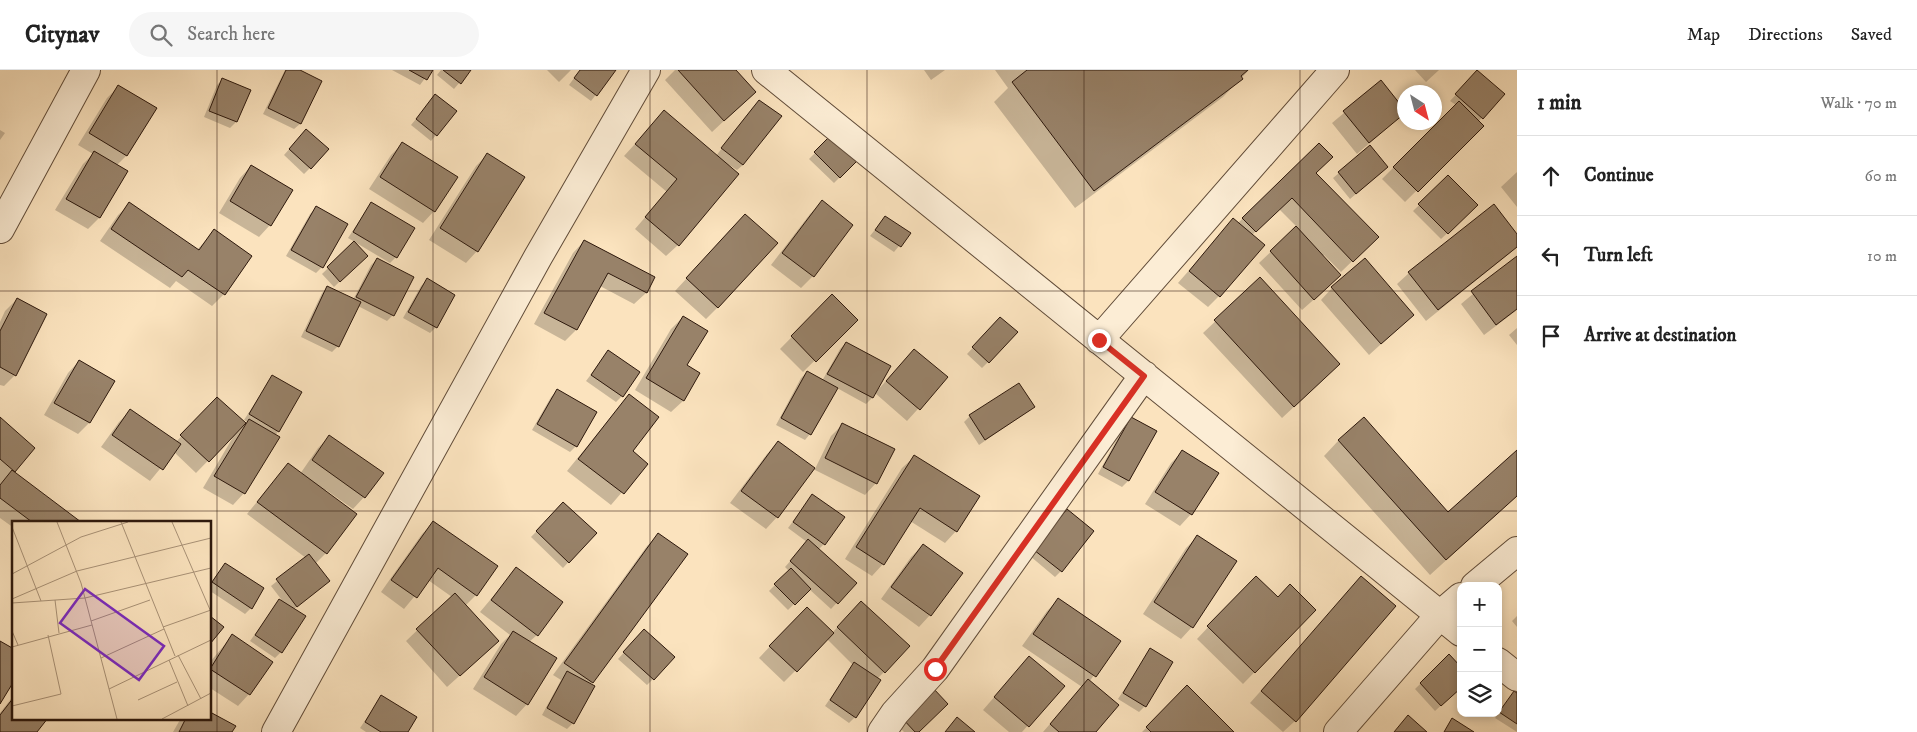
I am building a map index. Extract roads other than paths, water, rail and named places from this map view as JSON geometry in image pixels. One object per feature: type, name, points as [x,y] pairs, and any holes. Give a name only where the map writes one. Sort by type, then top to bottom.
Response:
[{"type":"street","points":[[0,229],[86,70]]},
{"type":"street","points":[[276,732],[538,257],[646,70]]},
{"type":"street","points":[[766,70],[1457,629]]},
{"type":"street","points":[[1099,340],[1335,70]]},
{"type":"street","points":[[882,732],[895,713],[935,669],[1144,376]]},
{"type":"street","points":[[1480,582],[1517,551]]},
{"type":"street","points":[[1338,732],[1440,615],[1457,600]]},
{"type":"street","points":[[1502,665],[1517,678]]}]
